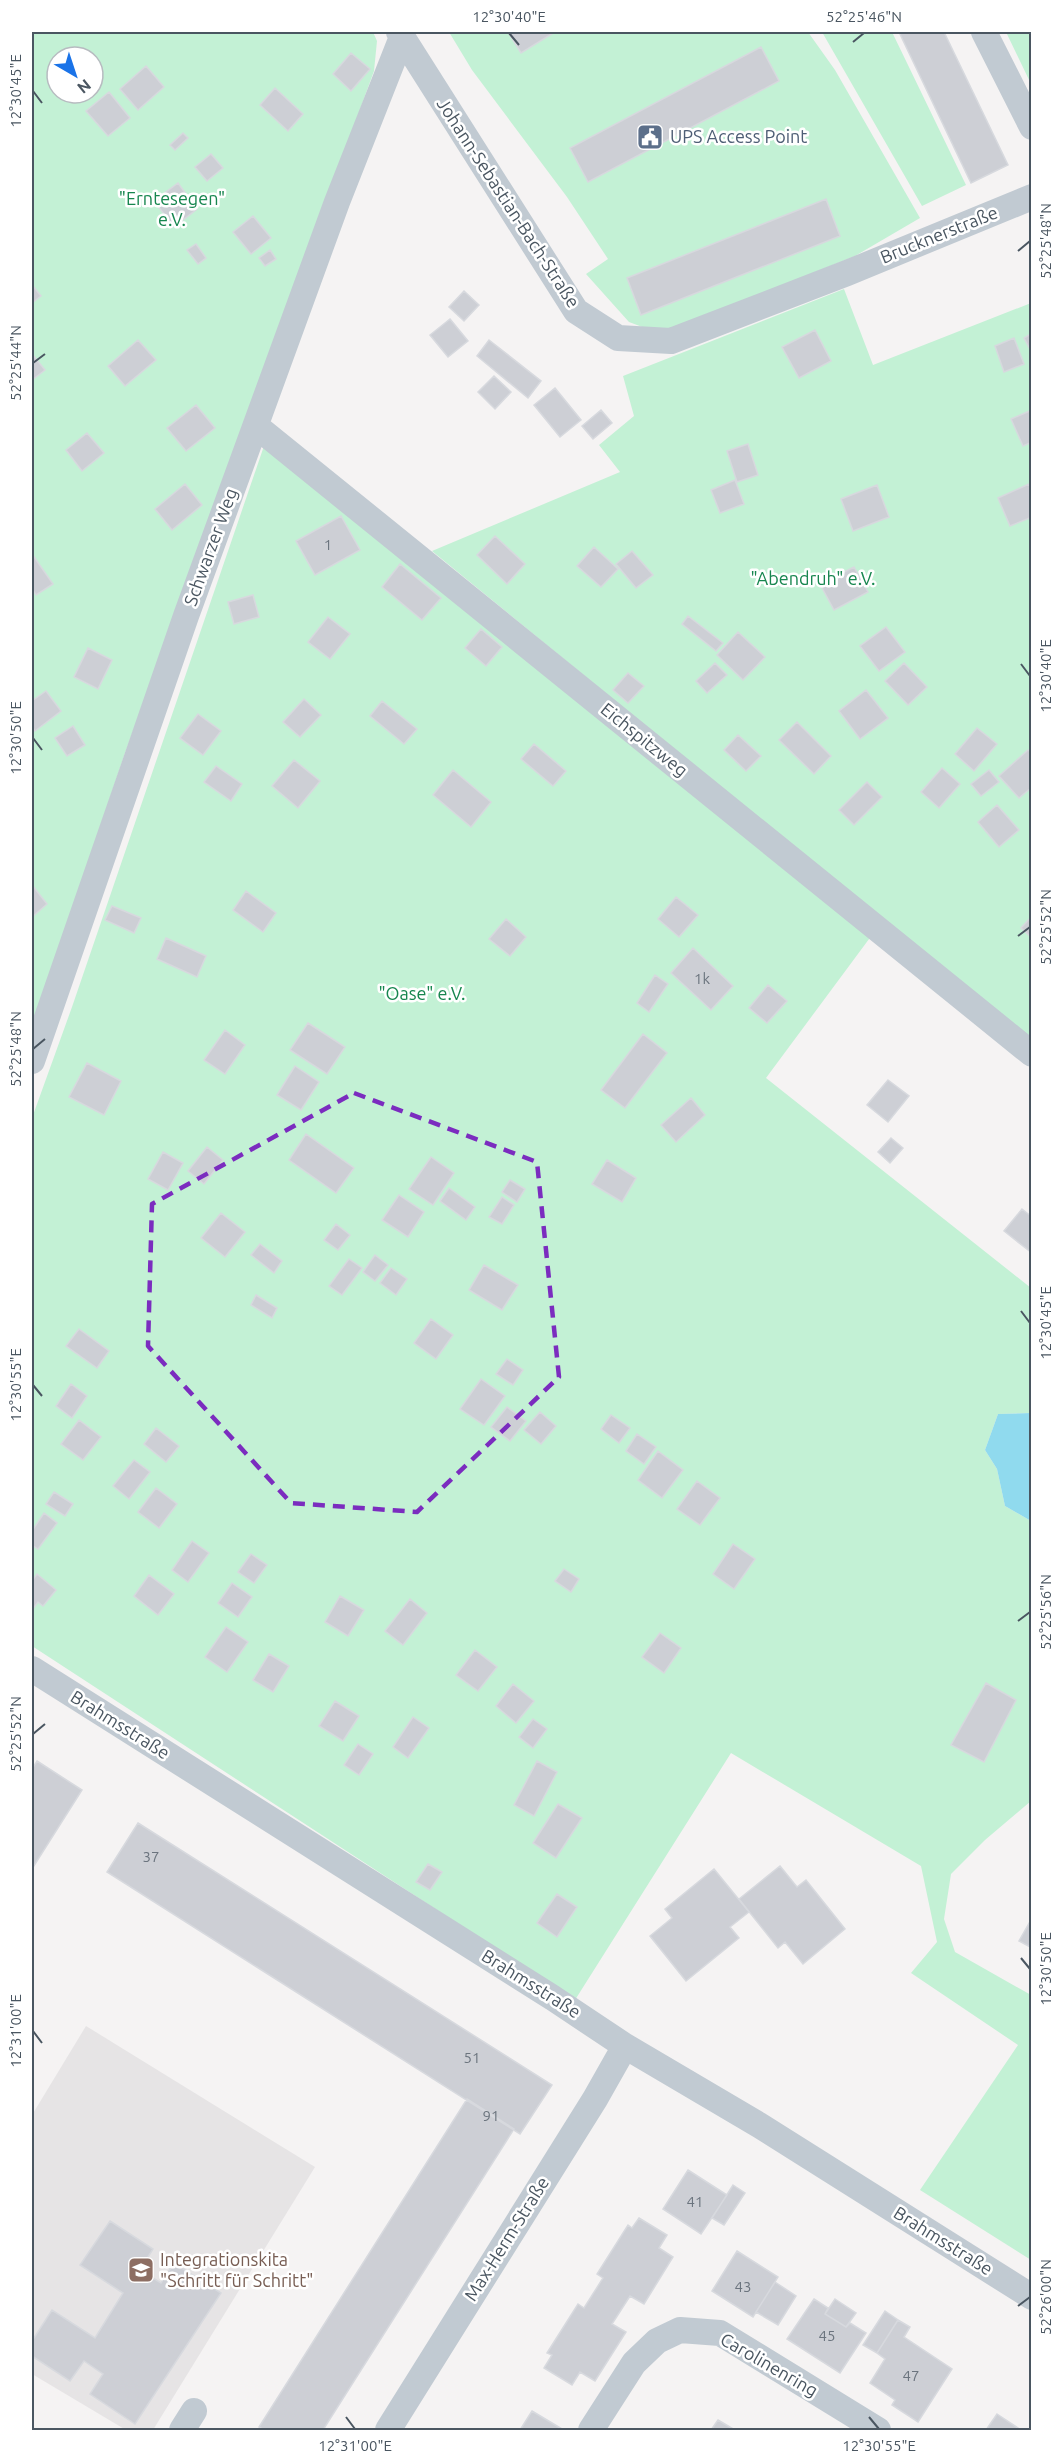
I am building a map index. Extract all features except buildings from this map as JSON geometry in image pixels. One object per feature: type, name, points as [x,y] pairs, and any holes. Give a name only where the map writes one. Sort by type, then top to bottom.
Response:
[{"type":"street","points":[[984,32],[1032,127]]},
{"type":"street","name":"Johann-Sebastian-Bach-Straße","points":[[401,34],[576,311],[618,338],[671,341],[847,273]]},
{"type":"street","name":"Schwarzer Weg","points":[[32,1061],[186,616],[337,202],[401,34]]},
{"type":"street","name":"Brucknerstraße","points":[[847,273],[1032,198]]},
{"type":"street","name":"Eichspitzweg","points":[[256,426],[1032,1054]]},
{"type":"street","name":"Brahmsstraße","points":[[32,1668],[625,2046],[759,2126],[1032,2297]]},
{"type":"street","name":"Max-Herm-Straße","points":[[388,2430],[625,2046]]},
{"type":"street","name":"Carolinenring","points":[[591,2430],[634,2363],[657,2341],[680,2330],[720,2333],[878,2430]]},
{"type":"highlighted area","points":[[354,1093],[537,1162],[559,1377],[417,1512],[291,1503],[148,1346],[152,1204]]},
{"type":"shaded area","name":"Integrationskita \"Schritt für Schritt\"","points":[[86,2026],[315,2167],[153,2430],[126,2430],[32,2374],[32,2115]]},
{"type":"green space","name":"\"Erntesegen\" e.V.","points":[[32,32],[373,32],[377,41],[374,71],[125,753],[32,1028]]},
{"type":"green space","points":[[449,32],[808,32],[835,70],[920,218],[855,256],[661,334],[629,322],[586,274],[608,259],[567,197],[472,70]]},
{"type":"green space","points":[[822,32],[892,32],[966,185],[922,206]]},
{"type":"green space","points":[[1006,32],[1031,32],[1031,84]]},
{"type":"green space","name":"\"Abendruh\" e.V.","points":[[844,289],[873,365],[1031,303],[1031,1041],[432,551],[620,472],[599,445],[634,416],[623,376]]},
{"type":"green space","name":"\"Oase\" e.V.","points":[[265,443],[872,935],[766,1078],[1031,1288],[1031,1413],[998,1414],[985,1450],[997,1469],[1005,1506],[1031,1521],[1031,1801],[985,1840],[951,1874],[944,1919],[955,1952],[1031,1995],[1031,2260],[920,2190],[1018,2045],[911,1973],[937,1942],[921,1866],[731,1753],[575,2000],[32,1646],[32,1118]]},
{"type":"water","points":[[1032,1413],[1031,1521],[1005,1506],[997,1469],[985,1450],[998,1414]]},
{"type":"place","name":"UPS Access Point","points":[[650,137]]},
{"type":"place","name":"Integrationskita \"Schritt für Schritt\"","points":[[141,2270]]}]
